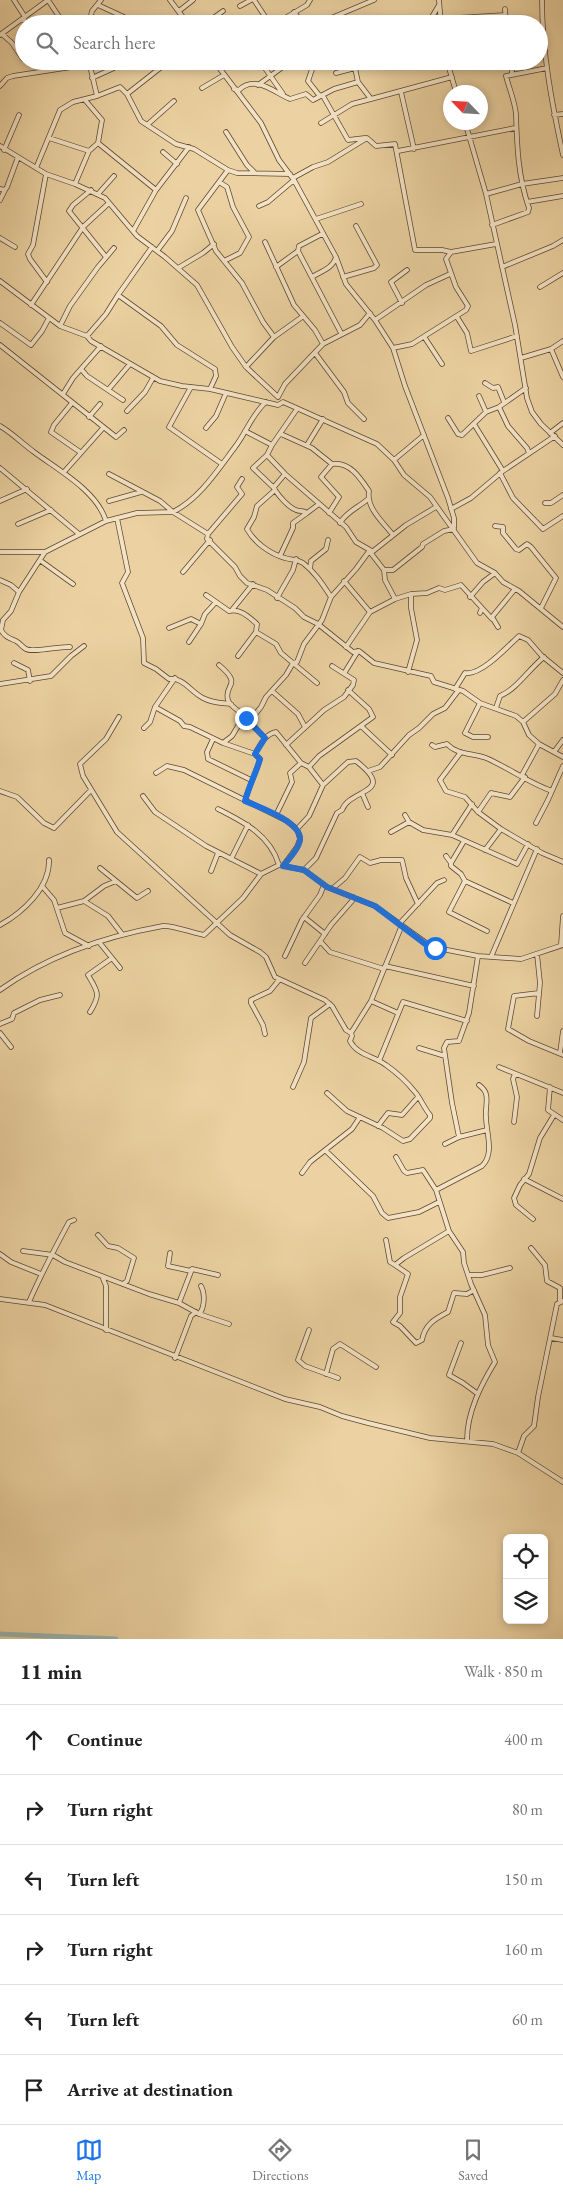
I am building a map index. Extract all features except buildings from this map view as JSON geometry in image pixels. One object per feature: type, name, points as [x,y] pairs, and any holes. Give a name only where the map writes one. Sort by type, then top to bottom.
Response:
[{"type":"street","points":[[14,0],[22,15]]},
{"type":"street","points":[[28,15],[48,0],[58,15]]},
{"type":"street","points":[[91,15],[101,0]]},
{"type":"street","points":[[170,0],[181,15]]},
{"type":"street","points":[[179,12],[193,0]]},
{"type":"street","points":[[240,6],[253,0],[264,15]]},
{"type":"street","points":[[289,15],[307,5],[310,0]]},
{"type":"street","points":[[338,15],[374,0]]},
{"type":"street","points":[[542,0],[542,15]]},
{"type":"street","points":[[439,1],[440,15]]},
{"type":"street","points":[[432,15],[439,1]]},
{"type":"street","points":[[98,5],[120,15]]},
{"type":"street","points":[[505,9],[505,15]]},
{"type":"street","points":[[217,15],[223,11]]},
{"type":"street","points":[[15,24],[1,34],[15,47]]},
{"type":"street","points":[[0,86],[13,76],[52,70]]},
{"type":"street","points":[[91,70],[98,96]]},
{"type":"street","points":[[92,78],[110,70]]},
{"type":"street","points":[[127,94],[156,70]]},
{"type":"street","points":[[220,70],[234,90],[251,108],[279,160],[316,219],[322,234],[336,257],[346,284],[376,320],[393,348],[405,386],[451,509],[454,518],[454,529]]},
{"type":"street","points":[[266,70],[286,97]]},
{"type":"street","points":[[258,85],[278,70]]},
{"type":"street","points":[[311,70],[307,80],[319,95],[323,96],[348,140],[367,138],[376,146],[395,144],[398,151],[415,250],[451,252],[496,244]]},
{"type":"street","points":[[336,73],[347,70]]},
{"type":"street","points":[[355,70],[358,82],[371,99]]},
{"type":"street","points":[[450,70],[454,85]]},
{"type":"street","points":[[492,225],[528,212],[522,184],[515,128],[516,113],[506,76],[512,73],[533,70]]},
{"type":"street","points":[[547,70],[554,115],[563,153]]},
{"type":"street","points":[[202,88],[224,75]]},
{"type":"street","points":[[321,123],[352,104],[452,77]]},
{"type":"street","points":[[234,90],[239,90],[248,84],[258,85],[276,90],[290,99],[306,94],[313,100],[334,89],[358,82]]},
{"type":"street","points":[[36,168],[60,110],[73,102],[98,96],[119,86],[127,94],[141,121],[176,144],[189,147],[228,170],[292,178]]},
{"type":"street","points":[[401,92],[414,149]]},
{"type":"street","points":[[75,184],[89,152],[98,143],[102,120],[85,100]]},
{"type":"street","points":[[147,125],[174,101]]},
{"type":"street","points":[[554,115],[563,114]]},
{"type":"street","points":[[19,115],[2,148],[46,174],[91,190],[109,203],[133,231],[178,268],[202,291],[232,347],[246,367],[283,402],[377,444],[394,460],[404,475],[430,497],[477,563],[495,573],[503,582],[516,589],[563,627]]},
{"type":"street","points":[[398,151],[515,128]]},
{"type":"street","points":[[468,130],[486,194],[532,412],[563,445]]},
{"type":"street","points":[[226,132],[247,165],[254,172]]},
{"type":"street","points":[[49,138],[89,152]]},
{"type":"street","points":[[259,206],[268,202],[292,178],[313,167],[328,162],[367,138]]},
{"type":"street","points":[[98,143],[156,190]]},
{"type":"street","points":[[133,231],[156,190],[189,147]]},
{"type":"street","points":[[163,152],[177,164]]},
{"type":"street","points":[[0,200],[2,190],[18,157]]},
{"type":"street","points":[[228,170],[198,210],[224,261],[242,282],[263,322],[274,337]]},
{"type":"street","points":[[46,174],[33,245],[28,254],[47,282]]},
{"type":"street","points":[[98,194],[114,176]]},
{"type":"street","points":[[486,194],[522,184],[563,178]]},
{"type":"street","points":[[219,182],[227,187],[233,207],[249,237],[240,253],[224,261]]},
{"type":"street","points":[[91,190],[73,205],[69,211],[106,257]]},
{"type":"street","points":[[526,202],[563,196]]},
{"type":"street","points":[[157,252],[172,231],[186,198]]},
{"type":"street","points":[[31,305],[83,227],[109,203]]},
{"type":"street","points":[[316,219],[360,204]]},
{"type":"street","points":[[343,276],[374,268],[377,265],[356,226]]},
{"type":"street","points":[[276,267],[298,251],[299,246],[322,234]]},
{"type":"street","points":[[0,238],[15,247]]},
{"type":"street","points":[[502,267],[563,240]]},
{"type":"street","points":[[265,242],[294,305],[302,317],[315,330],[323,344]]},
{"type":"street","points":[[178,268],[214,244]]},
{"type":"street","points":[[87,336],[106,314],[152,247]]},
{"type":"street","points":[[60,326],[70,306],[114,248]]},
{"type":"street","points":[[393,348],[412,344],[425,338],[433,330],[466,310],[468,306],[450,274],[442,250]]},
{"type":"street","points":[[298,251],[341,333]]},
{"type":"street","points":[[446,259],[451,252]]},
{"type":"street","points":[[312,277],[331,267],[336,257]]},
{"type":"street","points":[[402,304],[390,282],[407,270]]},
{"type":"street","points":[[540,287],[563,273]]},
{"type":"street","points":[[376,320],[426,286],[450,274]]},
{"type":"street","points":[[0,281],[60,326],[87,336],[91,341],[153,378],[278,405],[283,402]]},
{"type":"street","points":[[118,295],[161,326],[177,345],[215,369],[216,376],[210,389]]},
{"type":"street","points":[[278,397],[285,384],[323,344],[341,333],[360,325],[370,313]]},
{"type":"street","points":[[246,367],[274,337],[302,317]]},
{"type":"street","points":[[456,317],[467,333],[471,351],[517,336]]},
{"type":"street","points":[[0,323],[31,345],[49,318]]},
{"type":"street","points":[[425,338],[442,364]]},
{"type":"street","points":[[521,358],[551,349],[563,341]]},
{"type":"street","points":[[0,345],[7,349],[16,360],[63,394],[117,438],[124,430]]},
{"type":"street","points":[[63,394],[101,346]]},
{"type":"street","points":[[551,349],[563,377]]},
{"type":"street","points":[[315,353],[344,392],[348,403],[364,419]]},
{"type":"street","points":[[108,390],[130,364]]},
{"type":"street","points":[[81,369],[87,376],[123,400]]},
{"type":"street","points":[[127,411],[145,392],[153,378]]},
{"type":"street","points":[[486,383],[493,388],[498,387],[504,402]]},
{"type":"street","points":[[191,387],[169,426],[222,464]]},
{"type":"street","points":[[448,418],[459,435],[486,412],[499,407],[526,388]]},
{"type":"street","points":[[206,428],[216,416],[226,393]]},
{"type":"street","points":[[479,396],[486,412]]},
{"type":"street","points":[[0,552],[45,552],[106,521],[136,512],[173,512],[188,504],[198,496],[235,448],[259,409],[266,402]]},
{"type":"street","points":[[72,403],[54,425],[51,432],[80,452]]},
{"type":"street","points":[[89,417],[100,404]]},
{"type":"street","points":[[499,407],[508,426],[529,453]]},
{"type":"street","points":[[297,409],[281,434],[272,444],[267,455],[254,468],[279,497],[295,510],[303,511],[307,514]]},
{"type":"street","points":[[307,445],[323,419]]},
{"type":"street","points":[[550,433],[563,423]]},
{"type":"street","points":[[474,424],[502,472],[517,503],[543,529],[563,516]]},
{"type":"street","points":[[0,426],[36,454],[64,472],[98,504],[106,521]]},
{"type":"street","points":[[64,472],[103,428]]},
{"type":"street","points":[[245,431],[272,444]]},
{"type":"street","points":[[281,434],[307,445],[332,464]]},
{"type":"street","points":[[394,460],[424,435]]},
{"type":"street","points":[[451,509],[470,498],[502,472],[555,436]]},
{"type":"street","points":[[267,455],[285,474],[340,523],[356,542],[370,551],[384,570],[385,580],[395,599]]},
{"type":"street","points":[[328,513],[339,497],[321,478],[332,464],[338,463],[356,472],[369,491],[368,499],[373,510],[393,535]]},
{"type":"street","points":[[0,468],[79,534]]},
{"type":"street","points":[[109,474],[160,501],[173,512],[208,534],[208,539],[235,567],[247,583],[253,584],[295,608],[304,617],[318,624],[354,652],[358,651],[374,664],[431,676],[434,682],[463,691],[480,702],[516,716],[523,722],[529,735],[539,744],[563,757]]},
{"type":"street","points":[[285,474],[274,489],[257,506],[254,517],[247,528],[257,542],[280,556],[296,559],[310,569],[331,597]]},
{"type":"street","points":[[208,534],[242,494],[237,487],[242,479]]},
{"type":"street","points":[[0,501],[27,489]]},
{"type":"street","points":[[109,501],[141,492]]},
{"type":"street","points":[[545,503],[551,503],[563,495]]},
{"type":"street","points":[[340,523],[346,515],[356,510],[368,499]]},
{"type":"street","points":[[280,556],[293,528],[293,523],[319,504]]},
{"type":"street","points":[[249,722],[266,697],[286,675],[293,662],[297,662],[304,644],[318,624],[331,597],[370,551],[372,552],[393,535],[436,507]]},
{"type":"street","points":[[18,524],[51,510]]},
{"type":"street","points":[[117,518],[128,572],[122,583],[144,638],[144,663],[156,669],[168,679],[175,678],[204,699],[218,704],[231,704]]},
{"type":"street","points":[[495,526],[503,527],[503,533],[518,550],[527,544],[531,546],[556,578],[541,608]]},
{"type":"street","points":[[384,570],[393,570],[422,547],[423,544],[444,531],[454,529]]},
{"type":"street","points":[[183,572],[210,540]]},
{"type":"street","points":[[310,569],[311,561],[326,549],[328,540]]},
{"type":"street","points":[[45,552],[41,561],[19,592],[17,600],[1,624],[1,630],[4,635],[28,650],[49,650],[57,646],[70,647]]},
{"type":"street","points":[[277,598],[293,570],[296,559]]},
{"type":"street","points":[[41,561],[72,584]]},
{"type":"street","points":[[470,597],[483,582],[495,573]]},
{"type":"street","points":[[0,580],[11,585],[19,592]]},
{"type":"street","points":[[344,581],[370,612]]},
{"type":"street","points":[[232,610],[253,584]]},
{"type":"street","points":[[346,647],[370,612],[395,599],[411,594],[427,593],[439,588],[445,590],[461,585],[481,610],[492,618],[498,627]]},
{"type":"street","points":[[492,618],[493,614],[516,589]]},
{"type":"street","points":[[408,672],[417,640],[411,608],[411,594]]},
{"type":"street","points":[[206,595],[229,611],[247,614],[257,624],[256,632],[238,656]]},
{"type":"street","points":[[189,642],[205,614],[216,602]]},
{"type":"street","points":[[169,628],[191,619],[201,624]]},
{"type":"street","points":[[256,632],[276,644],[281,654],[317,683]]},
{"type":"street","points":[[368,771],[380,767],[409,735],[433,714],[445,708],[465,673],[472,674],[498,657],[519,636],[528,640],[563,673]]},
{"type":"street","points":[[0,684],[30,681],[51,676],[70,656],[84,646]]},
{"type":"street","points":[[344,672],[358,651]]},
{"type":"street","points":[[496,708],[500,696],[512,690],[517,682],[544,657]]},
{"type":"street","points":[[14,663],[28,670],[30,681]]},
{"type":"street","points":[[219,665],[232,679],[227,698],[265,738]]},
{"type":"street","points":[[286,745],[324,710],[344,697],[353,685],[354,680],[332,666]]},
{"type":"street","points":[[144,728],[150,722],[155,707],[175,678]]},
{"type":"street","points":[[523,722],[555,694],[563,680]]},
{"type":"street","points":[[309,767],[319,756],[371,719],[372,713],[348,690]]},
{"type":"street","points":[[272,691],[298,714],[305,727]]},
{"type":"street","points":[[480,702],[465,733],[473,737],[488,737]]},
{"type":"street","points":[[155,707],[180,721],[184,726],[190,727],[230,747],[255,754],[260,759],[245,801]]},
{"type":"street","points":[[223,743],[232,736],[244,716]]},
{"type":"street","points":[[119,717],[106,739],[80,764],[83,776],[117,832],[217,921],[230,935],[264,955],[272,974],[279,980],[330,1004],[346,1030],[351,1033]]},
{"type":"street","points":[[361,726],[392,755]]},
{"type":"street","points":[[255,754],[265,738],[272,732],[276,732],[323,785]]},
{"type":"street","points":[[213,739],[207,752],[208,759],[251,780]]},
{"type":"street","points":[[554,752],[563,740]]},
{"type":"street","points":[[432,745],[435,747],[447,744],[452,749],[498,763],[537,785],[552,790]]},
{"type":"street","points":[[478,812],[491,794],[510,797],[539,744]]},
{"type":"street","points":[[461,752],[440,780],[446,791],[465,797],[478,812],[501,829],[537,849],[563,860]]},
{"type":"street","points":[[297,829],[308,816],[323,785],[352,761],[368,771],[373,783],[368,792],[362,793],[344,804],[316,858],[304,870]]},
{"type":"street","points":[[276,815],[292,782],[290,772],[301,762]]},
{"type":"street","points":[[0,990],[29,970],[122,934],[154,930],[164,926],[190,933],[204,934],[243,898],[261,874],[281,866],[300,843],[297,829],[276,815],[184,770],[167,766],[156,773]]},
{"type":"street","points":[[536,823],[563,766]]},
{"type":"street","points":[[0,791],[17,796],[44,824],[54,828],[91,790]]},
{"type":"street","points":[[362,793],[368,807]]},
{"type":"street","points":[[143,796],[155,812],[218,853],[261,874]]},
{"type":"street","points":[[452,835],[472,804]]},
{"type":"street","points":[[218,808],[248,825],[263,837],[281,866]]},
{"type":"street","points":[[405,814],[410,822],[423,830],[452,835],[517,864],[528,844]]},
{"type":"street","points":[[391,832],[410,822]]},
{"type":"street","points":[[231,859],[248,825]]},
{"type":"street","points":[[485,850],[501,829]]},
{"type":"street","points":[[451,862],[464,841]]},
{"type":"street","points":[[490,957],[537,849]]},
{"type":"street","points":[[526,850],[535,855]]},
{"type":"street","points":[[211,871],[218,853]]},
{"type":"street","points":[[446,856],[451,862],[451,866],[461,874],[465,881],[513,903]]},
{"type":"street","points":[[332,889],[345,878],[360,857],[370,863],[381,860],[402,860],[406,878],[418,904]]},
{"type":"street","points":[[0,925],[18,914],[42,886],[49,872],[49,860]]},
{"type":"street","points":[[281,866],[304,870],[324,885],[375,906],[428,946],[478,956],[521,959],[562,945],[563,916]]},
{"type":"street","points":[[100,868],[137,898],[148,891]]},
{"type":"street","points":[[327,1093],[348,1111],[403,1141],[410,1139],[430,1117],[418,1097],[397,1075],[379,1061],[366,1056],[351,1044],[351,1033],[371,1001],[401,924],[437,883],[444,880]]},
{"type":"street","points":[[57,908],[84,901],[104,886],[116,881]]},
{"type":"street","points":[[465,881],[449,912],[488,931]]},
{"type":"street","points":[[285,956],[304,917],[320,895],[324,885]]},
{"type":"street","points":[[42,886],[57,908],[65,933],[89,946]]},
{"type":"street","points":[[305,963],[352,901],[353,897]]},
{"type":"street","points":[[84,901],[108,916],[122,934]]},
{"type":"street","points":[[304,917],[326,934]]},
{"type":"street","points":[[99,942],[120,968]]},
{"type":"street","points":[[321,942],[330,952],[384,967],[474,986]]},
{"type":"street","points":[[537,954],[539,968],[537,1016]]},
{"type":"street","points":[[459,1137],[445,1056],[445,1045],[450,1041],[459,1041],[467,1021],[478,956]]},
{"type":"street","points":[[90,1012],[98,1000],[98,992],[88,975],[112,958]]},
{"type":"street","points":[[265,1034],[263,1025],[251,1000],[270,991],[279,980]]},
{"type":"street","points":[[539,993],[514,996],[508,1030],[562,1054],[563,1032]]},
{"type":"street","points":[[0,1024],[12,1019],[14,1013],[40,1000],[60,995]]},
{"type":"street","points":[[371,1001],[398,1013]]},
{"type":"street","points":[[379,1061],[398,1013],[405,1002],[467,1021]]},
{"type":"street","points":[[293,1087],[304,1062],[310,1018],[330,1004]]},
{"type":"street","points":[[0,1033],[11,1047]]},
{"type":"street","points":[[419,1048],[445,1056]]},
{"type":"street","points":[[499,1067],[563,1093]]},
{"type":"street","points":[[514,1122],[516,1097],[513,1082],[516,1074]]},
{"type":"street","points":[[436,1190],[484,1165],[489,1151],[486,1096],[484,1089],[479,1085]]},
{"type":"street","points":[[550,1087],[548,1110],[563,1120]]},
{"type":"street","points":[[378,1126],[388,1113],[402,1114],[418,1097]]},
{"type":"street","points":[[533,1219],[515,1203],[514,1198],[534,1160],[536,1146],[554,1115]]},
{"type":"street","points":[[302,1173],[310,1162],[352,1129],[360,1117]]},
{"type":"street","points":[[445,1144],[459,1137],[487,1130]]},
{"type":"street","points":[[326,1151],[373,1196],[382,1213],[388,1218],[419,1212],[439,1202]]},
{"type":"street","points":[[396,1157],[404,1172],[423,1170],[436,1190],[449,1231],[463,1252],[468,1276],[485,1315],[488,1345],[495,1360],[478,1394],[466,1429],[466,1440]]},
{"type":"street","points":[[524,1180],[563,1199]]},
{"type":"street","points":[[29,1302],[41,1274],[53,1255],[69,1222],[74,1220]]},
{"type":"street","points":[[395,1265],[449,1231]]},
{"type":"street","points":[[98,1235],[108,1246],[134,1257],[125,1282]]},
{"type":"street","points":[[386,1240],[390,1262],[408,1274],[400,1297],[400,1312],[393,1322],[400,1326],[416,1343],[422,1340],[425,1329],[436,1318],[448,1312],[454,1293],[466,1294],[474,1290]]},
{"type":"street","points":[[518,1453],[524,1436],[534,1426],[557,1304],[562,1301],[560,1288],[547,1281],[545,1265],[531,1248]]},
{"type":"street","points":[[24,1251],[53,1255],[64,1262],[111,1280],[125,1282],[130,1286],[179,1303],[197,1313],[229,1324]]},
{"type":"street","points":[[170,1253],[169,1267],[191,1272]]},
{"type":"street","points":[[0,1254],[41,1274]]},
{"type":"street","points":[[179,1303],[193,1268],[218,1274]]},
{"type":"street","points":[[468,1276],[510,1268]]},
{"type":"street","points":[[102,1276],[106,1286],[106,1330]]},
{"type":"street","points":[[106,1286],[111,1280]]},
{"type":"street","points":[[175,1358],[192,1316],[202,1310],[204,1295],[201,1286]]},
{"type":"street","points":[[0,1299],[29,1302],[44,1306],[285,1399],[324,1408],[342,1416],[430,1438],[493,1444],[518,1453],[563,1482]]},
{"type":"street","points":[[186,1307],[192,1316]]},
{"type":"street","points":[[309,1330],[298,1360],[304,1366],[338,1378]]},
{"type":"street","points":[[551,1338],[563,1340]]},
{"type":"street","points":[[461,1343],[449,1375],[478,1394]]},
{"type":"street","points":[[326,1374],[333,1350],[340,1344],[376,1367]]},
{"type":"waterway","points":[[0,1634],[116,1639]]},
{"type":"route","points":[[246,718],[265,738],[255,754],[260,759],[245,801],[287,821],[297,829],[300,836],[300,843],[283,866],[304,870],[327,887],[375,906],[428,946],[435,948]]}]
